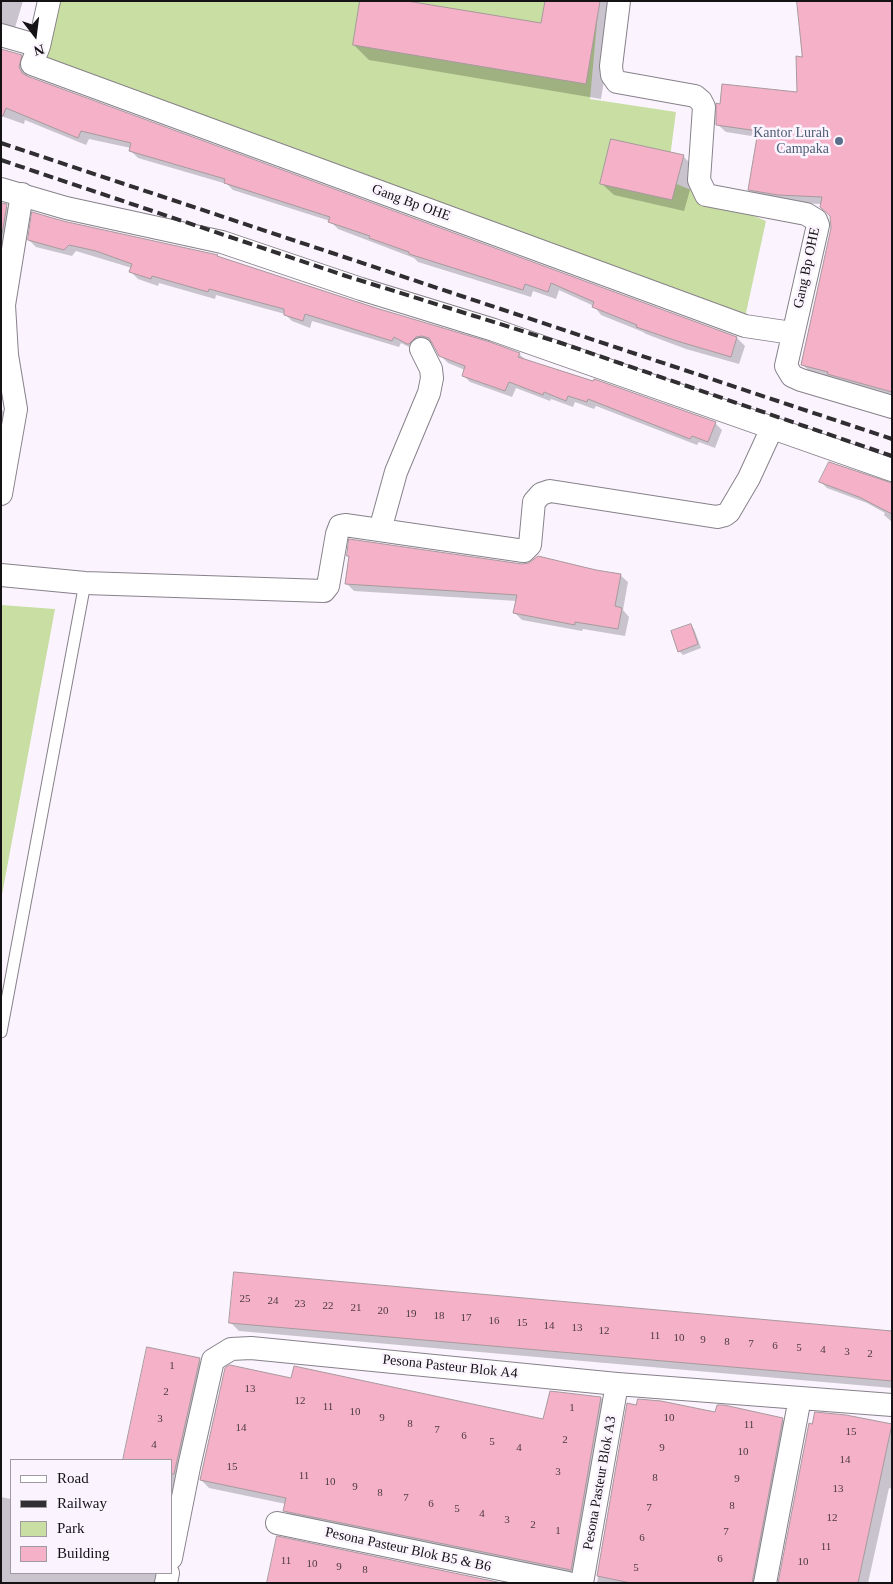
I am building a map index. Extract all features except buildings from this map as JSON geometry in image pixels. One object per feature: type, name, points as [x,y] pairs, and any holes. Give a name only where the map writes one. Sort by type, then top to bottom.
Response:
[{"type":"street","points":[[36,55],[49,1]]},
{"type":"street","name":"Gang Bp OHE","points":[[619,1],[611,66],[612,75],[617,82],[695,96],[701,101],[704,107],[699,180],[706,195],[806,214],[816,220],[818,226],[786,366],[792,376],[892,407]]},
{"type":"street","name":"Gang Bp OHE","points":[[1,35],[36,55],[745,326],[792,334]]},
{"type":"street","points":[[1,494],[16,410],[7,355],[4,305],[12,191],[66,208],[222,242],[361,289],[494,330],[892,470]]},
{"type":"street","points":[[380,530],[396,472],[429,393],[432,378],[431,369],[421,349]]},
{"type":"street","points":[[1,575],[85,584],[324,591],[328,586],[337,534],[340,526],[345,525],[524,551],[530,545],[534,502],[541,494],[550,491],[717,517],[729,512],[749,478],[772,428]]},
{"type":"street","name":"Pesona Pasteur Blok A4","points":[[172,1553],[188,1466],[213,1360],[231,1349],[251,1348],[617,1384],[892,1405]]},
{"type":"street","name":"Pesona Pasteur Blok A3","points":[[582,1583],[617,1384]]},
{"type":"street","points":[[764,1583],[800,1398]]},
{"type":"street","name":"Pesona Pasteur Blok B5 & B6","points":[[276,1523],[568,1583]]},
{"type":"lane","points":[[1,1032],[85,584]]},
{"type":"green space","points":[[59,1],[599,1],[590,99],[676,112],[667,180],[766,221],[744,322],[45,64]]},
{"type":"green space","points":[[1,605],[55,609],[1,900]]},
{"type":"railway","points":[[1,143],[892,439]]},
{"type":"railway","points":[[1,160],[346,276],[561,343],[892,456]]},
{"type":"place","name":"Kantor Lurah Campaka","points":[[839,141]]}]
